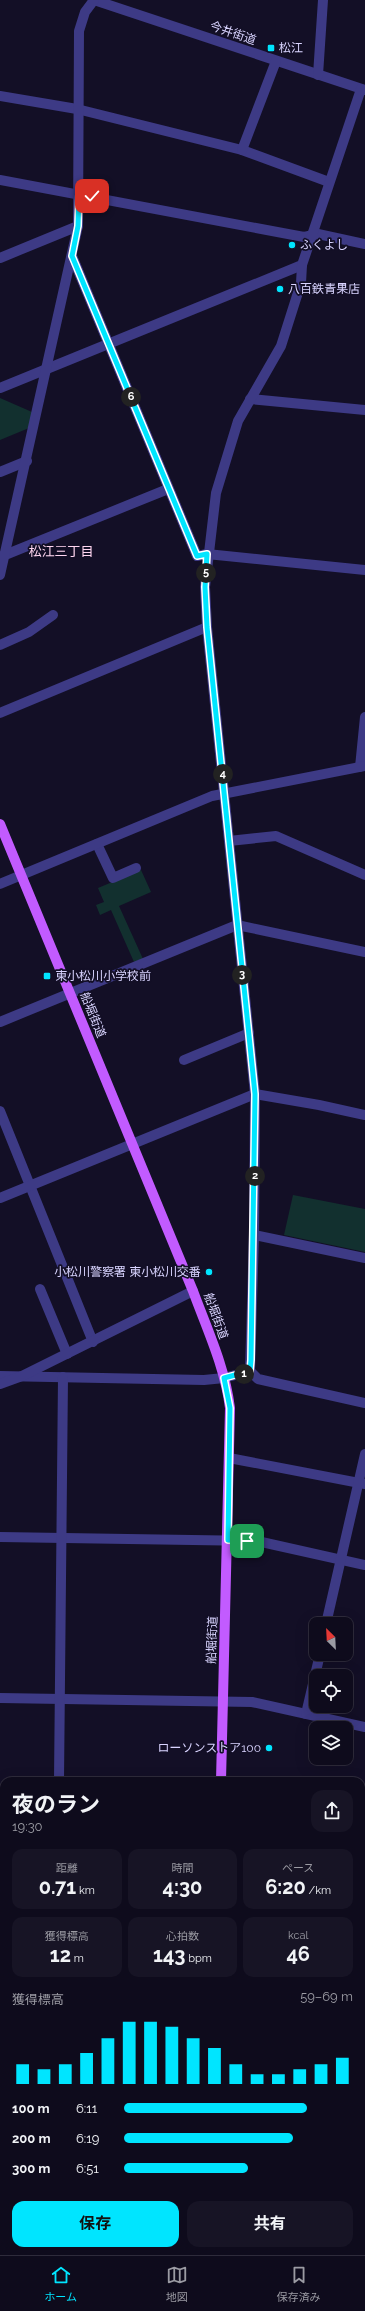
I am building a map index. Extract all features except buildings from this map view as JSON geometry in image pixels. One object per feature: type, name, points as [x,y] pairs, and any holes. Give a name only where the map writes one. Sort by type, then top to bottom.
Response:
[{"type":"main road","name":"船堀街道","points":[[0,824],[193,1291],[224,1378],[230,1408],[221,1777]]},
{"type":"street","points":[[0,575],[2,556],[27,461],[78,226],[79,194],[77,109],[79,31],[85,12],[94,0]]},
{"type":"street","name":"今井街道","points":[[94,0],[363,89]]},
{"type":"street","points":[[318,75],[323,0]]},
{"type":"street","points":[[242,150],[276,61]]},
{"type":"street","points":[[363,89],[329,182],[302,265],[301,283],[281,346],[238,421],[226,457],[216,493],[207,554],[205,587],[207,627],[255,1094],[254,1235],[250,1371],[258,1379],[365,1403]]},
{"type":"street","points":[[0,96],[77,109],[242,150],[329,182]]},
{"type":"street","points":[[0,180],[304,237],[312,234],[318,234],[365,244]]},
{"type":"street","points":[[0,258],[78,226]]},
{"type":"street","points":[[72,256],[197,556],[207,554],[365,570]]},
{"type":"street","points":[[0,388],[302,265]]},
{"type":"street","points":[[250,399],[365,410]]},
{"type":"street","points":[[0,472],[27,461]]},
{"type":"street","points":[[2,556],[168,489]]},
{"type":"street","points":[[0,644],[28,632],[53,615]]},
{"type":"street","points":[[0,713],[207,627]]},
{"type":"street","points":[[0,884],[224,792],[362,767],[365,717]]},
{"type":"street","points":[[229,841],[276,836],[365,875]]},
{"type":"street","points":[[97,844],[113,878],[136,868]]},
{"type":"street","points":[[0,1022],[237,925],[365,952]]},
{"type":"street","points":[[184,1060],[249,1033]]},
{"type":"street","points":[[0,1198],[255,1094],[305,1102],[365,1115]]},
{"type":"street","points":[[0,1112],[93,1342]]},
{"type":"street","points":[[254,1235],[365,1258]]},
{"type":"street","points":[[40,1289],[67,1354]]},
{"type":"street","points":[[0,1384],[22,1376],[93,1342],[193,1291]]},
{"type":"street","points":[[0,1376],[204,1380],[224,1378],[250,1371]]},
{"type":"street","points":[[59,1777],[61,1699],[60,1538],[63,1378]]},
{"type":"street","points":[[328,1617],[341,1560],[362,1483],[365,1454]]},
{"type":"street","points":[[229,1458],[362,1483]]},
{"type":"street","points":[[0,1537],[257,1541],[365,1565]]},
{"type":"street","points":[[306,1714],[318,1661]]},
{"type":"street","points":[[0,1698],[252,1702],[365,1727]]},
{"type":"green space","points":[[0,398],[32,412],[29,428],[0,440]]},
{"type":"green space","points":[[141,870],[151,892],[119,906],[143,959],[134,962],[111,910],[100,915],[96,905],[104,902],[98,888]]},
{"type":"green space","points":[[293,1195],[365,1209],[365,1252],[284,1235]]},
{"type":"place","name":"松江","points":[[271,48]]},
{"type":"place","name":"ふくよし","points":[[292,245]]},
{"type":"place","name":"八百鉄青果店","points":[[280,289]]},
{"type":"place","name":"東小松川小学校前","points":[[47,976]]},
{"type":"place","name":"小松川警察署 東小松川交番","points":[[209,1272]]},
{"type":"place","name":"ローソンストア100","points":[[269,1748]]},
{"type":"district","name":"松江三丁目","points":[[61,551]]},
{"type":"route","points":[[92,196],[79,194],[78,226],[72,256],[197,556],[207,554],[205,587],[207,627],[255,1094],[254,1235],[250,1371],[242,1375],[224,1378],[230,1408],[228,1540],[247,1541]]}]
